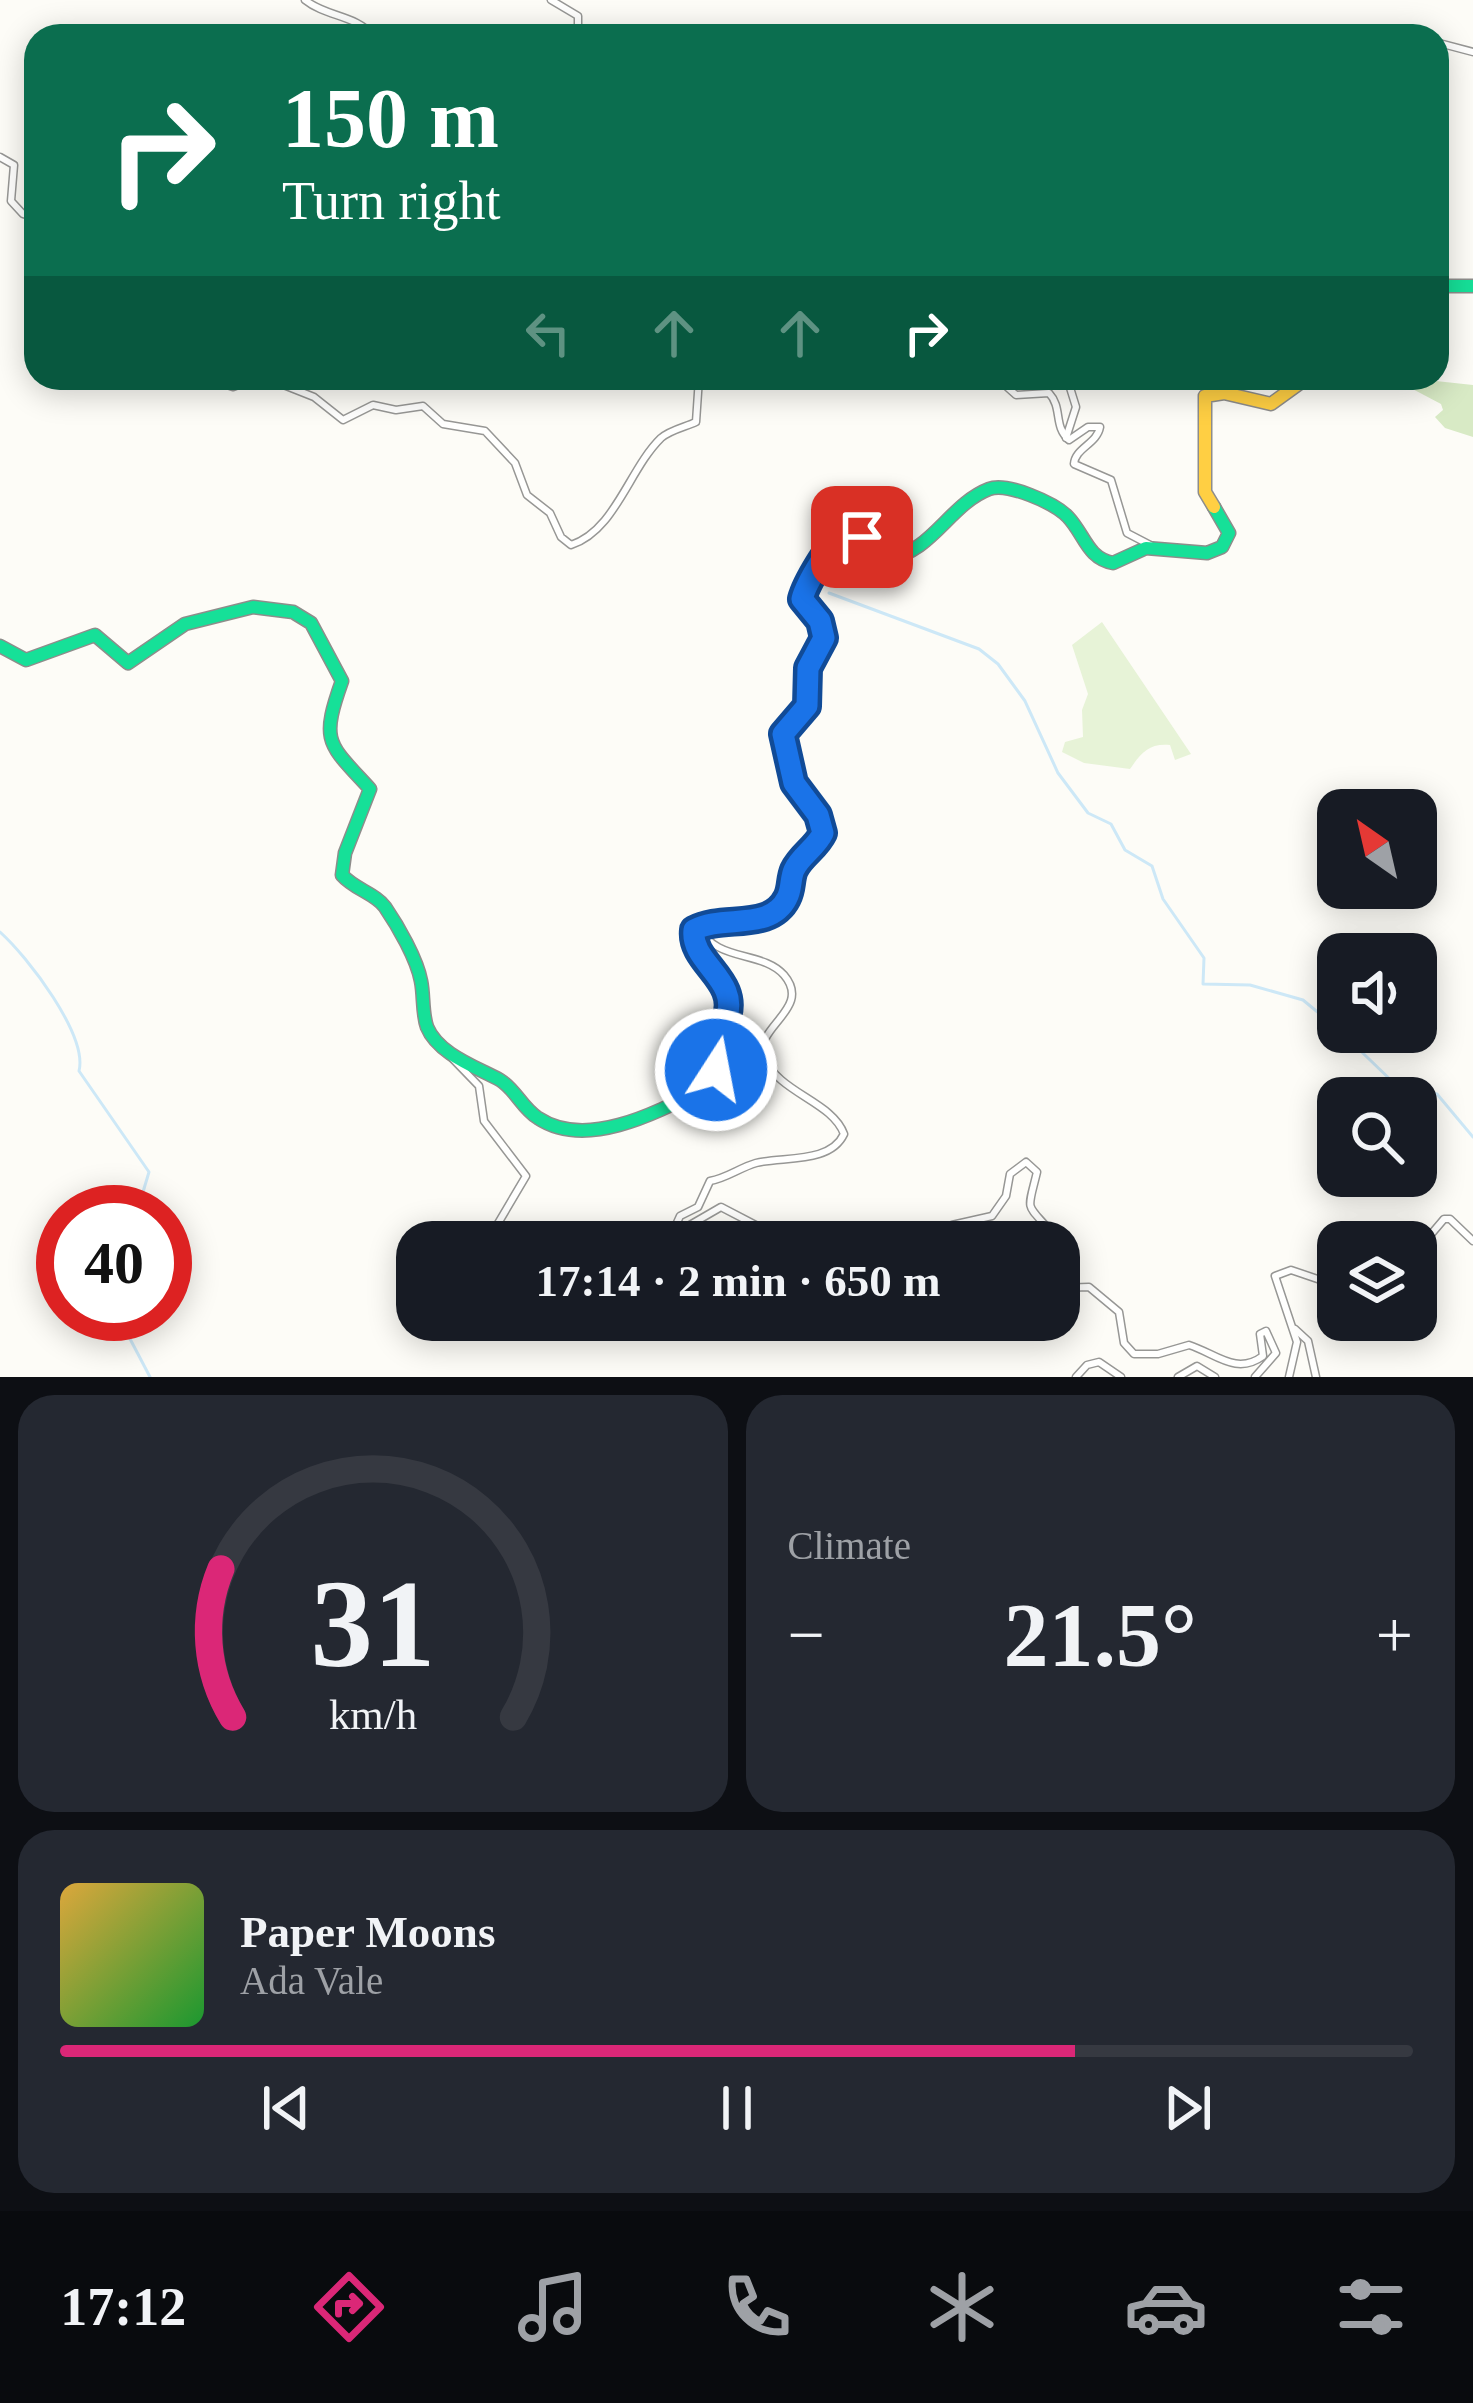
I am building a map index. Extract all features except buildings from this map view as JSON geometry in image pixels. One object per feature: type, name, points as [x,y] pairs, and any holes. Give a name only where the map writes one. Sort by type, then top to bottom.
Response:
[{"type":"street","points":[[305,0],[316,9],[360,24]]},
{"type":"street","points":[[551,0],[578,16],[578,24]]},
{"type":"street","points":[[0,157],[14,165],[11,202],[24,215]]},
{"type":"street","points":[[293,390],[314,398],[344,420],[373,405],[395,410],[423,406],[443,424],[481,428],[515,463],[525,491],[550,512],[561,537],[571,545],[612,515],[635,470],[661,438],[696,422],[698,390]]},
{"type":"street","points":[[1011,390],[1016,394],[1049,393],[1066,438],[1072,440],[1088,427],[1100,427],[1076,454],[1074,464],[1111,480],[1127,533],[1155,548],[1207,553],[1227,542],[1226,526],[1205,492],[1205,395],[1224,393],[1271,404],[1290,390]]},
{"type":"street","points":[[1066,438],[1076,407],[1071,390]]},
{"type":"street","points":[[698,926],[766,917],[779,909],[790,891],[794,871],[823,833],[818,815],[794,783],[783,734],[807,706],[808,668],[824,638],[820,621],[802,599],[836,537],[851,531],[890,558],[905,556],[921,546],[948,514],[989,489],[1004,486],[1066,514],[1095,557],[1103,561],[1113,563],[1155,548]]},
{"type":"street","points":[[0,646],[26,660],[94,635],[128,662],[185,624],[232,610],[286,610],[311,623],[342,681],[328,722],[332,747],[370,789],[342,859],[342,875],[356,891],[382,902],[421,977],[427,1025],[479,1086],[484,1121],[526,1176],[500,1221]]},
{"type":"street","points":[[446,1050],[510,1086],[531,1114],[567,1129],[638,1123],[717,1082],[711,1045],[727,1016],[728,1000],[716,972],[694,944],[698,926]]},
{"type":"street","points":[[678,1221],[698,1207],[710,1181],[755,1163],[824,1153],[838,1145],[844,1134],[836,1120],[775,1072],[763,1055],[763,1046],[790,1007],[792,988],[787,978],[772,964],[740,958],[707,941],[698,926]]},
{"type":"street","points":[[970,1221],[992,1216],[1006,1196],[1010,1174],[1026,1162],[1037,1172],[1028,1205],[1038,1221]]},
{"type":"street","points":[[698,1221],[722,1207],[748,1221]]},
{"type":"street","points":[[1437,1227],[1450,1219],[1473,1240]]},
{"type":"street","points":[[1289,1377],[1297,1356],[1294,1329],[1274,1280],[1276,1274],[1301,1272],[1317,1278]]},
{"type":"street","points":[[1080,1287],[1089,1287],[1119,1312],[1124,1343],[1134,1354],[1157,1354],[1190,1345],[1219,1361],[1248,1364],[1263,1356],[1260,1334],[1266,1331],[1276,1353],[1255,1377]]},
{"type":"street","points":[[1294,1329],[1308,1341],[1316,1377]]},
{"type":"street","points":[[1076,1377],[1087,1365],[1099,1362],[1121,1377]]},
{"type":"street","points":[[1178,1377],[1197,1366],[1215,1377]]},
{"type":"green space","points":[[1449,382],[1473,385],[1473,437],[1445,428],[1435,417],[1443,410],[1441,404],[1414,390],[1449,390]]},
{"type":"green space","points":[[1102,622],[1191,754],[1175,760],[1170,745],[1151,747],[1130,769],[1084,763],[1062,752],[1065,742],[1083,737],[1082,710],[1088,694],[1072,645]]},
{"type":"waterway","points":[[829,593],[979,649],[998,664],[1025,701],[1058,773],[1088,813],[1111,824],[1125,850],[1152,866],[1163,899],[1204,958],[1203,984],[1250,985],[1303,1000],[1317,1012]]},
{"type":"waterway","points":[[0,932],[53,997],[74,1037],[79,1071],[149,1172],[145,1185]]},
{"type":"waterway","points":[[1363,1053],[1397,1086],[1437,1094],[1473,1137]]},
{"type":"waterway","points":[[131,1341],[150,1377]]},
{"type":"traffic: fast","points":[[1449,286],[1473,286]]},
{"type":"traffic: fast","points":[[796,786],[783,739],[807,707],[806,675],[824,638],[820,621],[802,599],[836,537],[851,531],[889,558],[904,554],[975,496],[1007,488],[1062,511],[1092,551],[1113,563],[1146,548],[1207,553],[1222,547],[1229,533],[1214,507]]},
{"type":"traffic: fast","points":[[0,646],[26,660],[95,635],[128,663],[185,624],[253,607],[293,612],[311,623],[342,681],[331,718],[332,741],[370,789],[345,853],[342,875],[381,902],[401,933],[419,972],[425,1022],[432,1036],[459,1059],[500,1080],[532,1114],[558,1127],[603,1129],[626,1123],[711,1085]]},
{"type":"traffic: slow","points":[[1214,507],[1205,492],[1205,396],[1224,393],[1271,404],[1290,390]]},
{"type":"traffic: jam","points":[[711,1085],[717,1082],[711,1043],[725,1017],[728,998],[697,948],[694,930],[760,918],[780,907],[797,865],[823,833],[818,815],[796,786]]},
{"type":"route","points":[[716,1070],[711,1045],[727,1016],[728,994],[692,937],[698,926],[707,923],[752,920],[779,909],[790,891],[794,871],[823,833],[818,815],[797,791],[783,734],[807,706],[806,675],[824,638],[820,621],[802,599],[805,589],[836,537],[845,531],[862,537]]}]
